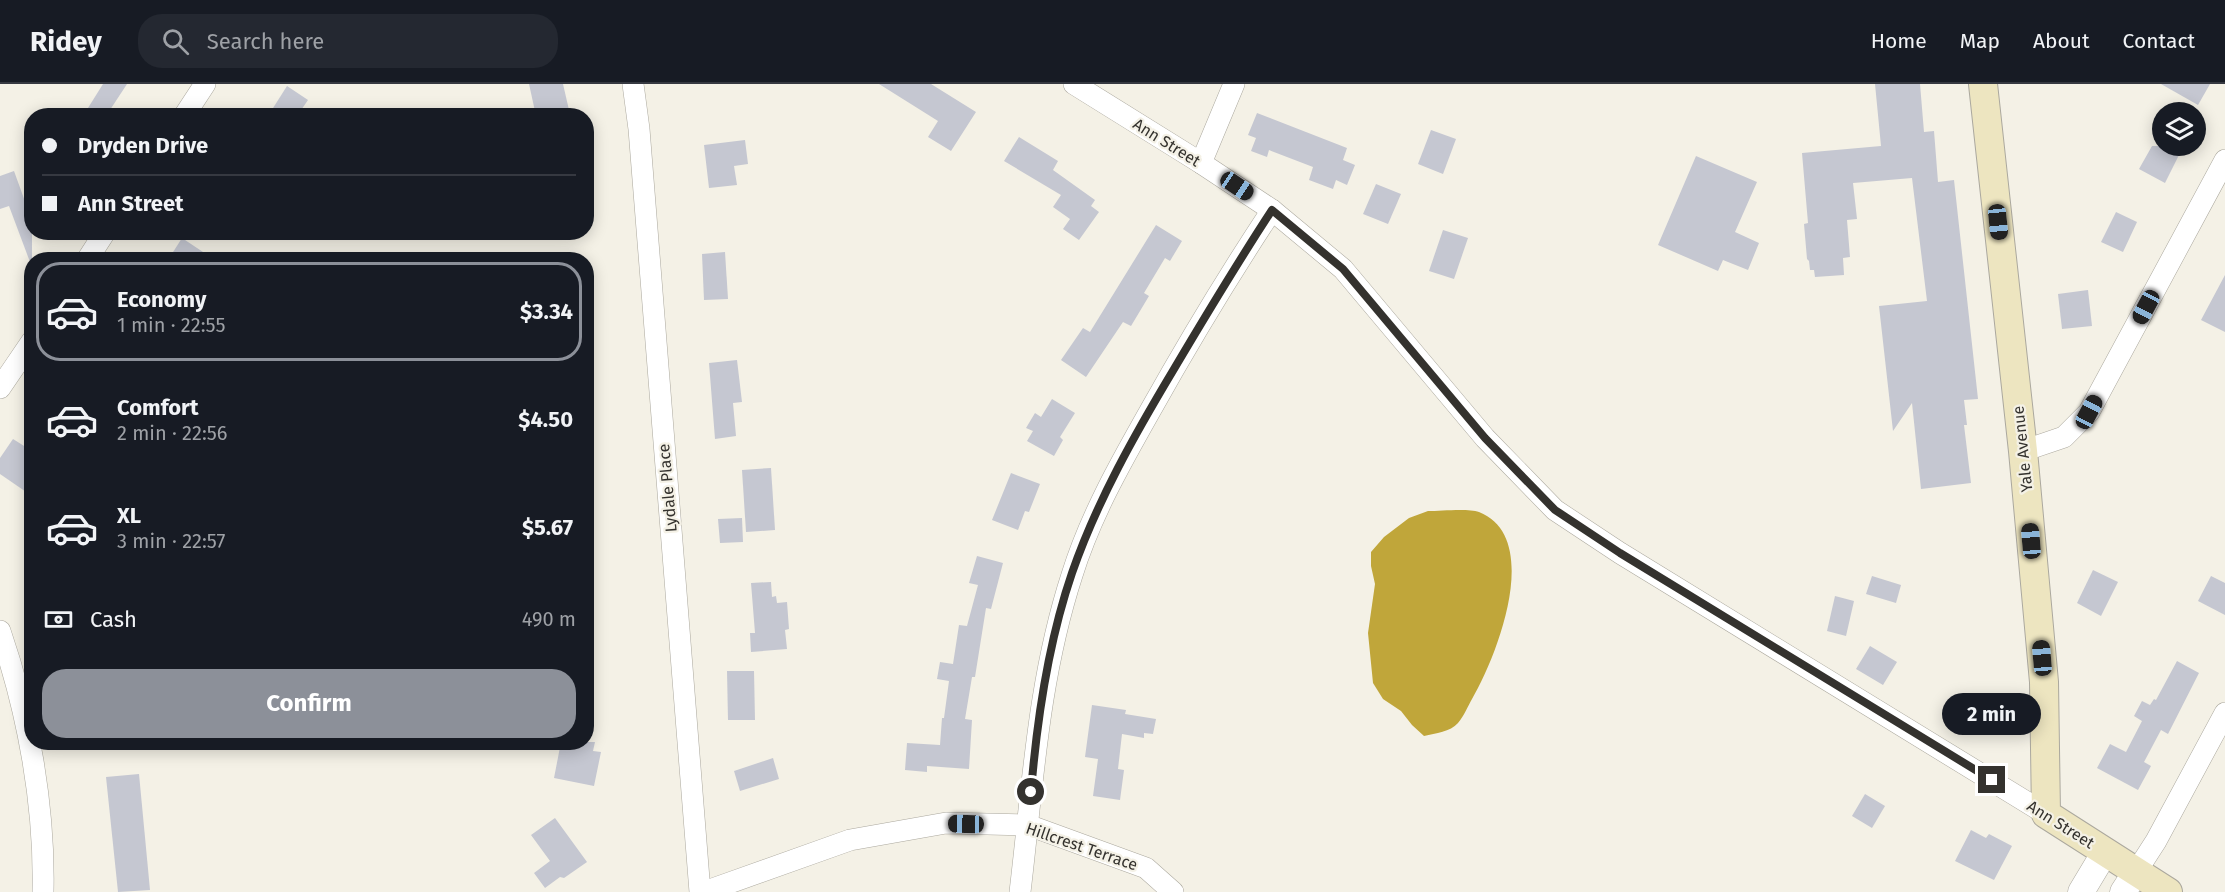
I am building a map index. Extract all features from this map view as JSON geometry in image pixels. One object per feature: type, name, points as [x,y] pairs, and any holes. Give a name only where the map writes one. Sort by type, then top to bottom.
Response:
[{"type":"main road","name":"Yale Avenue","points":[[1983,84],[2023,451],[2044,682],[2046,814]]},
{"type":"main road","name":"Ann Street","points":[[2046,814],[2105,852],[2130,882],[2168,892]]},
{"type":"street","points":[[189,108],[205,84]]},
{"type":"street","name":"Lydale Place","points":[[633,84],[640,141],[702,892]]},
{"type":"street","name":"Ann Street","points":[[1074,84],[1272,210],[1343,269],[1485,438],[1555,510],[1620,553],[2046,814]]},
{"type":"street","points":[[1201,163],[1234,84]]},
{"type":"street","points":[[2023,451],[2064,437],[2089,412],[2225,160]]},
{"type":"street","points":[[1020,892],[1037,723],[1047,672],[1072,574],[1093,520],[1160,392],[1233,269],[1272,210]]},
{"type":"street","points":[[0,388],[24,353]]},
{"type":"street","points":[[0,631],[24,713]]},
{"type":"street","points":[[2130,882],[2156,842],[2225,713]]},
{"type":"street","points":[[30,750],[44,852],[44,892]]},
{"type":"street","name":"Hillcrest Terrace","points":[[702,892],[850,840],[946,823],[1028,825],[1146,868],[1173,892]]},
{"type":"street","points":[[2081,892],[2105,852]]},
{"type":"shaded area","points":[[1428,511],[1479,512],[1498,526],[1509,546],[1512,572],[1509,600],[1502,629],[1482,680],[1466,711],[1458,723],[1451,728],[1424,736],[1401,711],[1383,699],[1373,683],[1368,633],[1375,584],[1371,552],[1384,537],[1409,518]]},
{"type":"building","points":[[103,84],[127,84],[111,108],[88,108]]},
{"type":"building","points":[[529,84],[563,84],[569,108],[534,108]]},
{"type":"building","points":[[879,84],[931,84],[976,112],[951,151],[928,137],[938,121]]},
{"type":"building","points":[[1875,84],[1920,84],[1924,132],[1934,131],[1938,182],[1954,180],[1978,399],[1964,400],[1967,425],[1964,425],[1971,483],[1921,489],[1912,403],[1893,431],[1879,306],[1927,301],[1912,178],[1853,183],[1857,219],[1847,220],[1850,257],[1843,258],[1844,275],[1815,277],[1814,270],[1810,270],[1807,259],[1804,224],[1808,223],[1802,153],[1881,146]]},
{"type":"building","points":[[2161,84],[2210,84],[2200,102],[2193,102]]},
{"type":"building","points":[[287,86],[308,100],[302,108],[273,108]]},
{"type":"building","points":[[1257,113],[1347,148],[1343,160],[1355,165],[1347,185],[1336,180],[1333,189],[1309,180],[1313,167],[1269,150],[1267,157],[1251,151],[1256,138],[1248,135]]},
{"type":"building","points":[[1431,130],[1456,139],[1443,174],[1418,164]]},
{"type":"building","points":[[1019,137],[1058,161],[1053,170],[1095,200],[1091,206],[1099,212],[1079,240],[1063,229],[1070,219],[1053,207],[1061,195],[1004,161]]},
{"type":"building","points":[[745,140],[748,164],[734,166],[737,185],[709,188],[704,145]]},
{"type":"building","points":[[2152,146],[2152,156],[2178,156],[2165,183],[2139,169]]},
{"type":"building","points":[[1696,156],[1757,182],[1735,232],[1759,243],[1748,270],[1723,260],[1718,271],[1658,245]]},
{"type":"building","points":[[14,171],[24,199],[24,240],[32,240],[32,252],[26,252],[9,206],[0,209],[0,176]]},
{"type":"building","points":[[1376,184],[1401,194],[1388,224],[1363,214]]},
{"type":"building","points":[[2116,212],[2137,222],[2123,252],[2101,242]]},
{"type":"building","points":[[1156,225],[1182,241],[1170,261],[1165,258],[1144,293],[1149,296],[1131,326],[1123,322],[1086,377],[1061,360],[1083,328],[1090,332]]},
{"type":"building","points":[[1443,230],[1468,238],[1454,279],[1429,271]]},
{"type":"building","points":[[181,240],[185,240],[203,252],[173,252]]},
{"type":"building","points":[[725,252],[728,299],[704,300],[702,254]]},
{"type":"building","points":[[2225,275],[2225,332],[2201,320]]},
{"type":"building","points":[[2088,290],[2092,326],[2062,329],[2058,294]]},
{"type":"building","points":[[737,360],[742,402],[733,403],[736,436],[715,439],[709,363]]},
{"type":"building","points":[[1052,399],[1075,413],[1060,437],[1063,440],[1054,456],[1027,441],[1033,431],[1026,428],[1035,413],[1041,417]]},
{"type":"building","points":[[13,439],[24,446],[24,490],[0,474],[0,458]]},
{"type":"building","points":[[771,468],[775,530],[746,532],[742,470]]},
{"type":"building","points":[[1011,473],[1040,484],[1029,512],[1025,511],[1018,530],[992,520]]},
{"type":"building","points":[[742,518],[743,542],[720,543],[718,519]]},
{"type":"building","points":[[977,556],[1003,563],[991,609],[986,608],[975,677],[972,677],[965,719],[972,720],[969,769],[927,766],[927,772],[905,770],[907,743],[940,745],[949,681],[937,679],[940,662],[953,664],[959,625],[967,626],[978,585],[969,583]]},
{"type":"building","points":[[2093,570],[2118,582],[2101,616],[2077,603]]},
{"type":"building","points":[[1872,576],[1901,585],[1896,603],[1866,594]]},
{"type":"building","points":[[2211,576],[2225,583],[2225,615],[2198,601]]},
{"type":"building","points":[[771,582],[772,597],[776,596],[777,603],[787,602],[789,629],[785,630],[787,649],[751,652],[750,633],[755,633],[751,583]]},
{"type":"building","points":[[1835,596],[1854,601],[1846,636],[1827,631]]},
{"type":"building","points":[[1870,646],[1897,662],[1883,685],[1856,669]]},
{"type":"building","points":[[2177,661],[2199,673],[2168,734],[2161,730],[2144,762],[2151,766],[2138,790],[2097,768],[2110,744],[2126,752],[2142,721],[2134,716],[2142,701],[2150,705],[2154,699],[2156,700]]},
{"type":"building","points":[[727,671],[754,671],[755,720],[728,720]]},
{"type":"building","points":[[1092,705],[1126,710],[1125,714],[1156,719],[1153,734],[1144,733],[1144,738],[1122,734],[1118,769],[1124,770],[1120,800],[1093,796],[1098,759],[1085,757]]},
{"type":"building","points":[[559,750],[601,752],[594,786],[554,778]]},
{"type":"building","points":[[773,758],[779,779],[740,791],[734,771]]},
{"type":"building","points":[[139,774],[150,890],[118,892],[106,777]]},
{"type":"building","points":[[1865,794],[1885,806],[1872,828],[1852,816]]},
{"type":"building","points":[[555,818],[587,862],[545,888],[534,873],[550,861],[531,835]]},
{"type":"building","points":[[1971,830],[1986,838],[1989,834],[2012,846],[1994,880],[1955,861]]},
{"type":"route","points":[[1031,792],[1037,723],[1050,656],[1072,574],[1093,520],[1160,392],[1233,269],[1272,210],[1343,269],[1485,438],[1555,510],[1620,553],[1992,780]]}]
